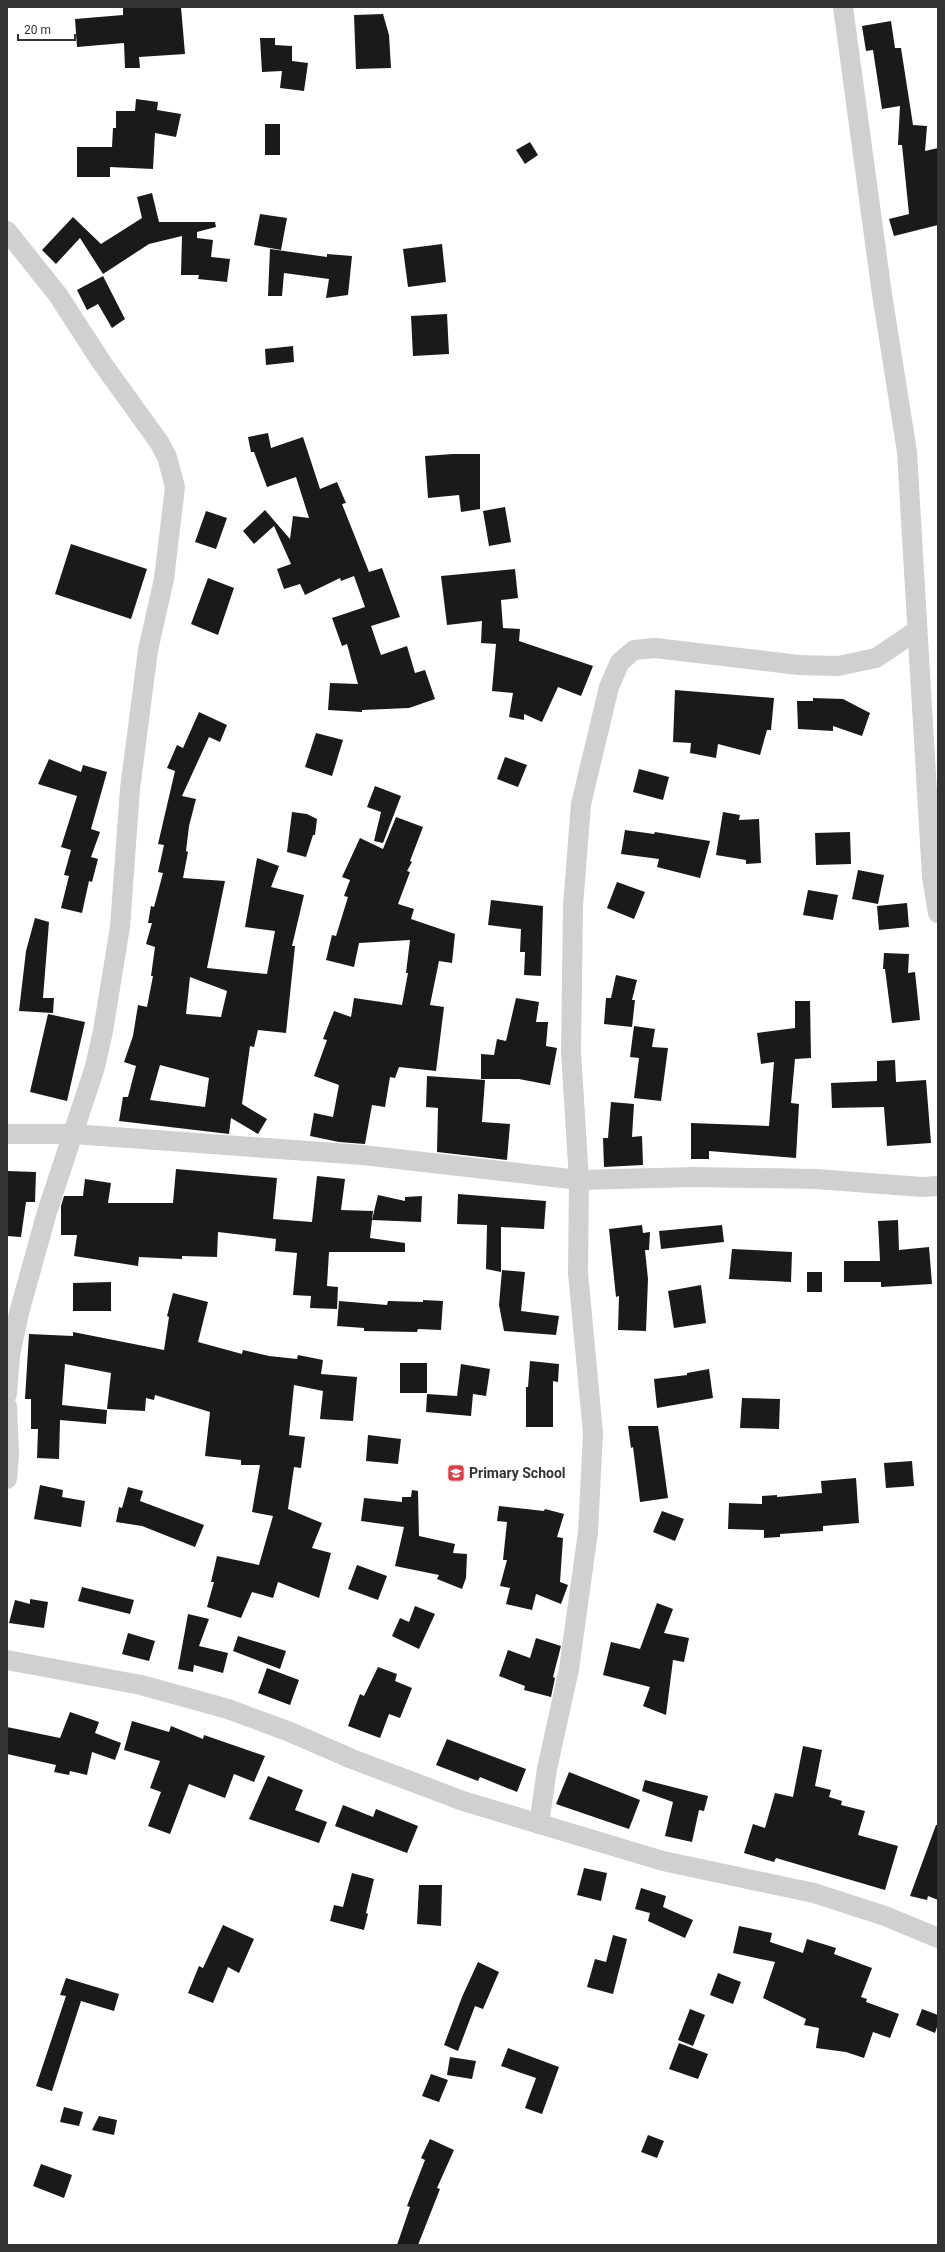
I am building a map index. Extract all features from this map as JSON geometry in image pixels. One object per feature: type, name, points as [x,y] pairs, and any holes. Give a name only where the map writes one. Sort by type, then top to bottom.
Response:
[{"type":"street","points":[[843,7],[882,294],[907,452],[916,631],[932,877],[938,913]]},
{"type":"street","points":[[7,231],[58,295],[102,363],[159,442],[172,471],[175,487],[164,579],[148,650],[132,774],[120,927],[103,1030],[95,1067],[46,1212],[19,1313],[10,1355],[7,1394]]},
{"type":"street","points":[[539,1824],[547,1769],[569,1668],[588,1532],[593,1432],[578,1273],[579,1180],[571,1052],[573,906],[581,804],[609,687],[620,662],[634,650],[655,648],[799,665],[838,666],[876,658],[916,631]]},
{"type":"street","points":[[7,1134],[73,1134],[363,1155],[579,1180],[710,1177],[816,1179],[922,1187],[938,1186]]},
{"type":"street","points":[[7,1406],[9,1454],[7,1479]]},
{"type":"street","points":[[7,1660],[140,1684],[228,1709],[290,1732],[352,1759],[464,1801],[663,1861],[814,1893],[885,1916],[938,1938]]},
{"type":"building","points":[[123,7],[181,7],[185,54],[139,57],[140,68],[125,68],[124,43],[77,47],[75,19],[123,15]]},
{"type":"building","points":[[383,14],[389,35],[391,68],[356,69],[354,15]]},
{"type":"building","points":[[891,21],[895,48],[901,48],[913,125],[927,126],[925,151],[938,148],[938,225],[894,236],[889,219],[909,214],[902,145],[898,145],[900,106],[882,109],[873,50],[866,51],[862,26]]},
{"type":"building","points":[[260,38],[275,38],[275,45],[292,46],[292,61],[308,63],[304,91],[280,88],[282,71],[262,72]]},
{"type":"building","points":[[136,99],[158,102],[157,110],[181,114],[176,137],[155,133],[153,169],[110,167],[110,177],[77,177],[77,147],[112,147],[113,128],[116,128],[116,111],[135,111]]},
{"type":"building","points":[[265,124],[280,124],[280,155],[265,155]]},
{"type":"building","points":[[530,142],[538,155],[525,164],[516,150]]},
{"type":"building","points":[[152,193],[159,222],[215,222],[216,227],[197,232],[197,238],[213,240],[211,257],[230,259],[227,282],[198,279],[199,275],[181,275],[182,236],[149,244],[103,274],[80,238],[56,264],[42,250],[73,217],[101,244],[142,218],[137,197]]},
{"type":"building","points":[[260,214],[287,218],[281,250],[254,245]]},
{"type":"building","points":[[442,244],[446,282],[408,287],[403,249]]},
{"type":"building","points":[[270,249],[327,257],[327,254],[352,256],[348,295],[326,298],[329,279],[284,273],[282,296],[268,296]]},
{"type":"building","points":[[103,276],[125,319],[112,328],[98,304],[87,310],[77,290]]},
{"type":"building","points":[[447,314],[449,354],[413,356],[411,316]]},
{"type":"building","points":[[293,346],[294,362],[266,365],[265,349]]},
{"type":"building","points":[[268,433],[271,448],[303,437],[320,489],[337,482],[346,503],[342,504],[369,572],[382,568],[400,617],[371,626],[381,655],[407,646],[415,673],[425,670],[435,699],[409,708],[362,710],[362,712],[328,710],[330,683],[358,684],[347,644],[342,646],[332,618],[365,607],[354,576],[341,581],[340,578],[305,595],[300,584],[284,589],[277,569],[291,564],[274,526],[254,544],[243,531],[265,510],[290,539],[293,516],[309,518],[296,477],[267,487],[254,452],[251,452],[248,437]]},
{"type":"building","points":[[480,454],[480,509],[461,512],[459,495],[428,498],[425,456]]},
{"type":"building","points":[[505,507],[511,542],[489,546],[483,511]]},
{"type":"building","points":[[206,511],[227,518],[216,549],[195,542]]},
{"type":"building","points":[[71,544],[147,569],[131,619],[55,594]]},
{"type":"building","points":[[515,569],[518,598],[501,600],[503,628],[520,629],[519,641],[593,666],[581,696],[558,687],[542,722],[524,714],[524,720],[509,717],[513,693],[492,691],[496,644],[481,643],[482,621],[447,625],[441,576]]},
{"type":"building","points":[[208,578],[234,588],[218,635],[191,624]]},
{"type":"building","points":[[675,690],[774,698],[771,730],[767,730],[760,755],[718,744],[716,758],[690,753],[691,743],[673,742]]},
{"type":"building","points":[[813,698],[843,699],[870,713],[862,736],[833,726],[833,731],[798,729],[797,701],[813,701]]},
{"type":"building","points":[[199,712],[227,725],[220,742],[209,737],[182,796],[196,799],[189,826],[186,851],[188,852],[183,878],[225,881],[207,968],[267,974],[275,931],[245,927],[257,858],[279,866],[271,887],[304,895],[292,946],[295,946],[286,1033],[258,1030],[254,1047],[250,1046],[242,1104],[267,1119],[258,1134],[231,1118],[229,1134],[119,1121],[123,1097],[128,1097],[136,1066],[124,1062],[133,1036],[138,1005],[147,1007],[153,976],[151,976],[155,947],[146,944],[152,923],[148,923],[151,906],[154,907],[163,873],[158,872],[164,845],[158,844],[175,771],[167,768],[177,745],[183,748]],"holes":[[[190,977],[227,991],[221,1017],[186,1014]],[[160,1065],[209,1078],[205,1107],[150,1100]]]},
{"type":"building","points":[[316,733],[343,740],[332,776],[305,767]]},
{"type":"building","points":[[505,757],[527,765],[518,787],[497,779]]},
{"type":"building","points":[[49,759],[81,772],[83,765],[107,772],[91,829],[100,832],[91,857],[98,859],[92,882],[89,881],[82,913],[61,908],[69,876],[64,875],[71,850],[61,847],[77,796],[38,784]]},
{"type":"building","points":[[639,769],[669,777],[663,800],[633,792]]},
{"type":"building","points":[[375,786],[401,796],[383,843],[374,841],[381,812],[367,807]]},
{"type":"building","points":[[292,812],[307,814],[317,819],[315,835],[313,835],[306,857],[287,852]]},
{"type":"building","points":[[723,812],[740,815],[739,820],[759,819],[761,863],[746,864],[746,860],[716,855]]},
{"type":"building","points":[[396,817],[423,827],[410,861],[412,862],[407,871],[410,872],[398,904],[414,909],[411,919],[455,934],[452,963],[439,961],[430,1005],[444,1007],[436,1071],[399,1067],[395,1078],[390,1077],[385,1107],[372,1105],[365,1144],[339,1142],[310,1136],[314,1113],[333,1117],[339,1085],[314,1076],[327,1040],[323,1039],[334,1011],[351,1017],[354,998],[402,1005],[408,973],[406,973],[410,940],[359,943],[354,967],[326,960],[332,935],[336,936],[348,897],[344,896],[350,880],[342,877],[360,838],[383,849]]},
{"type":"building","points":[[625,830],[654,834],[655,832],[710,841],[700,878],[657,867],[659,859],[621,854]]},
{"type":"building","points":[[850,832],[851,864],[816,865],[815,833]]},
{"type":"building","points":[[858,870],[884,875],[878,904],[852,899]]},
{"type":"building","points":[[617,882],[645,892],[634,919],[607,908]]},
{"type":"building","points":[[808,890],[838,895],[833,920],[803,915]]},
{"type":"building","points":[[491,900],[543,906],[541,976],[524,975],[525,952],[520,952],[521,929],[488,925]]},
{"type":"building","points":[[907,903],[909,927],[879,930],[877,906]]},
{"type":"building","points":[[35,918],[49,922],[43,998],[54,998],[53,1013],[19,1011],[26,951]]},
{"type":"building","points":[[884,953],[909,954],[908,973],[915,972],[920,1020],[892,1023],[885,969],[883,969]]},
{"type":"building","points":[[616,975],[637,980],[632,1000],[635,1000],[632,1027],[604,1024],[606,998],[611,998]]},
{"type":"building","points":[[516,998],[539,1002],[536,1022],[548,1022],[546,1046],[557,1048],[550,1085],[519,1079],[481,1079],[481,1054],[494,1055],[497,1039],[506,1041]]},
{"type":"building","points":[[795,1001],[810,1001],[811,1058],[795,1059],[791,1103],[799,1104],[796,1158],[709,1151],[709,1159],[691,1159],[691,1123],[769,1126],[774,1062],[761,1064],[757,1033],[795,1028]]},
{"type":"building","points":[[48,1014],[85,1022],[67,1101],[30,1092]]},
{"type":"building","points":[[634,1026],[655,1029],[652,1047],[668,1048],[661,1101],[634,1098],[639,1058],[630,1057]]},
{"type":"building","points":[[895,1060],[896,1082],[926,1080],[931,1143],[887,1146],[884,1107],[832,1108],[831,1083],[877,1081],[877,1061]]},
{"type":"building","points":[[427,1076],[485,1080],[482,1122],[510,1124],[507,1160],[437,1152],[438,1108],[426,1107]]},
{"type":"building","points":[[611,1102],[634,1104],[632,1137],[642,1136],[643,1165],[604,1167],[603,1138],[608,1138]]},
{"type":"building","points":[[176,1169],[277,1178],[273,1219],[312,1222],[317,1176],[345,1179],[341,1210],[373,1211],[370,1238],[405,1243],[405,1252],[329,1252],[327,1286],[338,1287],[337,1309],[310,1308],[311,1296],[293,1295],[297,1253],[275,1251],[276,1239],[218,1232],[217,1257],[182,1256],[182,1259],[139,1257],[138,1266],[74,1256],[77,1235],[61,1235],[61,1206],[64,1196],[83,1196],[85,1179],[111,1183],[108,1203],[173,1203]]},
{"type":"building","points":[[7,1171],[36,1172],[35,1202],[26,1202],[21,1237],[7,1236]]},
{"type":"building","points":[[458,1194],[546,1201],[544,1229],[501,1227],[501,1272],[486,1269],[487,1225],[457,1224]]},
{"type":"building","points":[[378,1195],[405,1201],[405,1197],[422,1196],[421,1222],[372,1220]]},
{"type":"building","points":[[898,1220],[899,1250],[929,1247],[932,1284],[881,1287],[881,1282],[844,1282],[844,1261],[880,1261],[878,1221]]},
{"type":"building","points":[[642,1225],[643,1233],[650,1232],[649,1250],[645,1250],[648,1279],[646,1331],[618,1330],[619,1296],[616,1297],[609,1229]]},
{"type":"building","points":[[722,1225],[724,1242],[661,1249],[659,1231]]},
{"type":"building","points":[[732,1249],[792,1252],[791,1282],[729,1279]]},
{"type":"building","points":[[502,1270],[525,1272],[521,1311],[559,1316],[556,1335],[504,1331],[499,1305]]},
{"type":"building","points":[[807,1272],[822,1272],[822,1292],[807,1292]]},
{"type":"building","points":[[111,1282],[111,1311],[73,1311],[73,1283]]},
{"type":"building","points":[[701,1285],[706,1323],[674,1328],[668,1291]]},
{"type":"building","points":[[173,1293],[208,1302],[198,1342],[242,1354],[243,1350],[269,1356],[297,1359],[298,1355],[323,1360],[321,1374],[357,1377],[353,1421],[320,1419],[323,1391],[294,1385],[289,1435],[305,1437],[301,1468],[294,1467],[288,1509],[322,1523],[312,1548],[331,1553],[319,1598],[278,1582],[273,1598],[252,1592],[241,1618],[207,1607],[214,1582],[211,1582],[217,1556],[259,1565],[273,1516],[252,1512],[260,1465],[241,1465],[241,1460],[205,1456],[210,1412],[155,1395],[154,1400],[146,1398],[145,1411],[107,1409],[111,1373],[65,1364],[62,1405],[107,1410],[106,1424],[60,1420],[59,1459],[37,1458],[38,1429],[31,1429],[31,1399],[25,1399],[29,1334],[73,1336],[73,1332],[164,1350],[169,1317],[167,1316]]},
{"type":"building","points":[[423,1300],[443,1301],[441,1330],[418,1329],[417,1332],[364,1331],[364,1328],[337,1326],[339,1301],[387,1305],[388,1301],[423,1302]]},
{"type":"building","points":[[530,1361],[559,1364],[558,1382],[553,1381],[553,1427],[526,1427],[526,1387],[528,1387]]},
{"type":"building","points":[[400,1363],[427,1363],[427,1393],[400,1393]]},
{"type":"building","points":[[461,1364],[490,1369],[486,1396],[473,1394],[471,1416],[426,1412],[427,1394],[457,1396]]},
{"type":"building","points":[[709,1369],[713,1398],[657,1408],[654,1379],[687,1375],[687,1373]]},
{"type":"building","points":[[742,1398],[780,1399],[779,1429],[740,1428]]},
{"type":"building","points":[[628,1426],[658,1426],[668,1498],[640,1502],[633,1447],[631,1448]]},
{"type":"building","points":[[368,1435],[401,1439],[398,1464],[366,1461]]},
{"type":"building","points":[[912,1461],[914,1486],[886,1488],[884,1463]]},
{"type":"building","points":[[856,1478],[859,1523],[823,1526],[823,1531],[780,1534],[780,1537],[764,1538],[764,1530],[728,1529],[729,1503],[762,1504],[762,1496],[777,1495],[777,1497],[822,1493],[821,1481]]},
{"type":"building","points":[[40,1485],[63,1490],[62,1497],[85,1501],[81,1527],[34,1519]]},
{"type":"building","points":[[128,1487],[143,1491],[140,1501],[204,1525],[195,1547],[142,1526],[116,1522],[119,1507],[122,1508]]},
{"type":"building","points":[[412,1490],[418,1491],[419,1536],[455,1544],[453,1553],[467,1554],[466,1578],[462,1589],[437,1579],[439,1575],[395,1566],[404,1527],[361,1521],[364,1498],[402,1502],[402,1497],[411,1497]]},
{"type":"building","points":[[499,1506],[544,1511],[545,1509],[564,1514],[557,1537],[563,1538],[560,1582],[568,1585],[561,1604],[536,1594],[532,1610],[506,1604],[510,1588],[500,1586],[507,1560],[503,1560],[507,1522],[497,1521]]},
{"type":"building","points":[[662,1511],[684,1519],[675,1541],[653,1532]]},
{"type":"building","points":[[357,1565],[387,1576],[378,1600],[348,1589]]},
{"type":"building","points":[[82,1587],[134,1600],[130,1614],[78,1601]]},
{"type":"building","points":[[30,1599],[48,1602],[44,1628],[9,1623],[15,1600],[30,1604]]},
{"type":"building","points":[[657,1603],[673,1609],[664,1633],[689,1638],[684,1662],[673,1660],[666,1715],[643,1706],[650,1687],[603,1675],[611,1642],[640,1649]]},
{"type":"building","points":[[415,1606],[435,1614],[419,1649],[392,1636],[400,1618],[409,1622]]},
{"type":"building","points":[[188,1614],[209,1619],[199,1646],[228,1653],[223,1673],[194,1665],[193,1672],[178,1669]]},
{"type":"building","points":[[128,1633],[155,1641],[149,1661],[122,1654]]},
{"type":"building","points":[[238,1636],[286,1651],[280,1669],[233,1651]]},
{"type":"building","points":[[536,1638],[561,1646],[553,1677],[555,1678],[551,1697],[524,1690],[525,1686],[499,1676],[508,1650],[530,1658]]},
{"type":"building","points":[[378,1667],[397,1674],[395,1681],[412,1688],[400,1718],[389,1714],[380,1738],[348,1726],[360,1694],[364,1696]]},
{"type":"building","points":[[267,1668],[299,1680],[290,1705],[258,1693]]},
{"type":"building","points":[[70,1712],[99,1722],[95,1733],[121,1743],[115,1760],[92,1752],[87,1775],[70,1771],[69,1775],[54,1772],[56,1765],[7,1754],[7,1727],[60,1738]]},
{"type":"building","points":[[132,1721],[169,1732],[171,1726],[203,1739],[204,1735],[265,1756],[254,1782],[234,1774],[225,1798],[189,1784],[170,1834],[148,1826],[161,1792],[150,1788],[160,1761],[124,1750]]},
{"type":"building","points":[[447,1739],[526,1769],[517,1792],[480,1777],[478,1781],[436,1765]]},
{"type":"building","points":[[803,1746],[822,1750],[815,1786],[831,1790],[829,1797],[842,1801],[841,1805],[865,1811],[858,1835],[898,1846],[885,1890],[776,1858],[774,1862],[744,1853],[753,1824],[765,1828],[775,1793],[793,1797]]},
{"type":"building","points":[[569,1772],[640,1800],[629,1829],[556,1804]]},
{"type":"building","points":[[268,1776],[303,1790],[295,1810],[327,1822],[319,1843],[249,1819]]},
{"type":"building","points":[[645,1780],[708,1796],[704,1811],[699,1810],[692,1842],[665,1836],[673,1802],[642,1791]]},
{"type":"building","points":[[343,1805],[373,1817],[376,1809],[418,1826],[407,1853],[335,1826]]},
{"type":"building","points":[[936,1825],[938,1825],[938,1900],[928,1896],[927,1900],[910,1896]]},
{"type":"building","points":[[584,1868],[607,1873],[601,1901],[577,1895]]},
{"type":"building","points":[[352,1873],[374,1879],[366,1913],[368,1914],[364,1930],[330,1921],[334,1905],[343,1907]]},
{"type":"building","points":[[419,1885],[442,1885],[441,1926],[417,1924]]},
{"type":"building","points":[[641,1888],[666,1896],[663,1907],[693,1920],[685,1938],[648,1921],[650,1913],[635,1909]]},
{"type":"building","points":[[223,1925],[254,1939],[239,1973],[228,1967],[213,2003],[188,1993],[199,1966],[203,1968]]},
{"type":"building","points":[[739,1926],[772,1933],[770,1942],[803,1953],[807,1939],[836,1948],[834,1954],[872,1968],[861,1997],[867,1999],[866,2002],[899,2014],[890,2038],[873,2032],[864,2058],[846,2052],[816,2048],[819,2028],[804,2025],[806,2019],[763,1998],[775,1962],[733,1953]]},
{"type":"building","points":[[613,1935],[627,1939],[613,1994],[587,1987],[595,1959],[606,1962]]},
{"type":"building","points":[[478,1962],[499,1972],[483,2009],[475,2006],[458,2051],[444,2045],[462,1997]]},
{"type":"building","points":[[718,1973],[741,1982],[733,2004],[710,1995]]},
{"type":"building","points":[[66,1978],[119,1994],[114,2011],[81,2001],[52,2091],[36,2086],[66,1996],[60,1995]]},
{"type":"building","points":[[690,2009],[705,2015],[693,2046],[678,2040]]},
{"type":"building","points":[[922,2009],[938,2015],[938,2024],[935,2033],[916,2025]]},
{"type":"building","points":[[679,2043],[708,2054],[698,2079],[669,2069]]},
{"type":"building","points":[[508,2048],[559,2067],[542,2114],[525,2108],[536,2078],[501,2066]]},
{"type":"building","points":[[450,2057],[476,2061],[472,2079],[447,2075]]},
{"type":"building","points":[[431,2074],[448,2080],[439,2102],[422,2096]]},
{"type":"building","points":[[64,2107],[83,2112],[79,2126],[60,2122]]},
{"type":"building","points":[[99,2116],[117,2120],[114,2135],[92,2130]]},
{"type":"building","points":[[648,2135],[664,2141],[657,2158],[641,2152]]},
{"type":"building","points":[[430,2139],[454,2150],[437,2188],[440,2189],[418,2245],[397,2245],[410,2207],[407,2206],[425,2160],[421,2158]]},
{"type":"building","points":[[41,2164],[72,2175],[64,2198],[33,2186]]},
{"type":"place","name":"Primary School","points":[[456,1473]]}]
